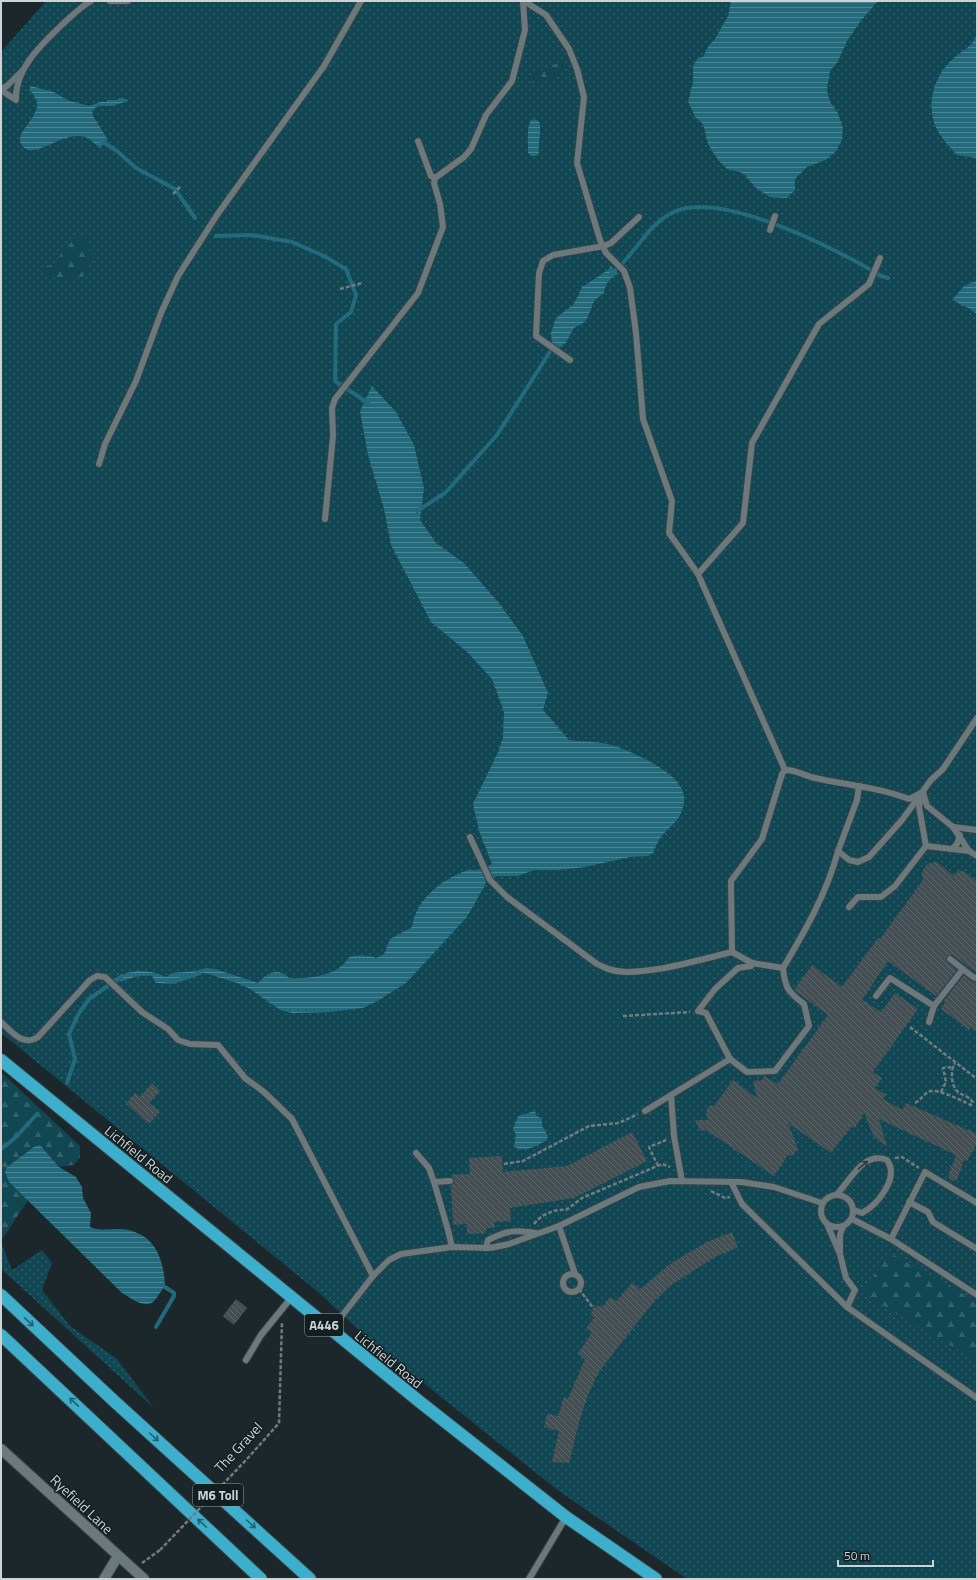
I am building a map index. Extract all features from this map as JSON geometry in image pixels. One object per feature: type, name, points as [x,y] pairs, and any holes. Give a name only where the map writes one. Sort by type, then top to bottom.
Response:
[{"type":"highway","name":"Lichfield Road","points":[[1,1060],[330,1330],[566,1517],[656,1579]]},
{"type":"highway","name":"M6 Toll","points":[[1,1296],[108,1396],[310,1579]]},
{"type":"highway","name":"M6 Toll","points":[[1,1335],[261,1579]]},
{"type":"highway","name":"M6 Toll","points":[[266,1538],[316,1579]]},
{"type":"street","name":"Ryefield Lane","points":[[1,1449],[144,1579]]},
{"type":"street","points":[[104,1579],[118,1556]]},
{"type":"lane","points":[[23,70],[15,90],[16,100],[1,89],[7,86],[23,70],[33,55],[54,32],[91,1]]},
{"type":"lane","points":[[110,1],[128,1]]},
{"type":"lane","points":[[100,464],[105,444],[136,381],[161,313],[184,267],[217,215],[324,66],[361,1]]},
{"type":"lane","points":[[433,179],[460,160],[471,149],[486,115],[512,81],[525,30],[523,1]]},
{"type":"lane","points":[[523,1],[546,15],[569,49],[584,97],[578,163],[600,240],[606,253],[624,271],[630,288],[634,314],[643,419],[672,501],[669,533],[698,574],[785,770]]},
{"type":"lane","points":[[325,519],[333,436],[332,408],[335,399],[348,380],[418,293],[425,278],[443,227],[440,204],[433,179],[418,141]]},
{"type":"lane","points":[[770,230],[775,216]]},
{"type":"lane","points":[[570,360],[538,339],[536,331],[539,273],[543,261],[553,255],[604,246],[611,243],[639,217]]},
{"type":"lane","points":[[698,574],[742,523],[752,443],[819,324],[869,284],[880,258]]},
{"type":"lane","points":[[838,851],[850,860],[858,862],[869,857],[910,809],[931,780],[944,769],[977,718]]},
{"type":"lane","points":[[785,770],[790,770],[807,776],[885,791],[908,799],[923,792]]},
{"type":"lane","points":[[738,968],[732,952],[731,881],[762,839],[782,774],[785,770]]},
{"type":"lane","points":[[752,963],[751,966],[738,968],[715,989],[698,1011],[706,1013],[730,1059],[747,1072],[775,1071],[809,1026],[804,1004],[789,992],[784,982],[783,968],[824,894],[857,800],[859,786]]},
{"type":"lane","points":[[923,792],[927,806],[954,827],[969,850],[977,856]]},
{"type":"lane","points":[[849,907],[858,897],[881,897],[895,886],[926,846],[919,807],[923,792]]},
{"type":"lane","points":[[908,799],[910,809]]},
{"type":"lane","points":[[910,809],[927,806]]},
{"type":"lane","points":[[954,827],[977,830]]},
{"type":"lane","points":[[952,848],[957,844],[960,835]]},
{"type":"lane","points":[[470,837],[490,880],[522,909],[597,964],[613,970],[631,971],[660,968],[732,952],[752,963],[783,968]]},
{"type":"lane","points":[[926,846],[969,850]]},
{"type":"lane","points":[[950,959],[977,978]]},
{"type":"lane","points":[[929,1022],[934,1006],[963,969]]},
{"type":"lane","points":[[1,1022],[15,1035],[25,1041],[31,1041],[38,1037],[90,980],[97,976],[105,977],[142,1012],[168,1029],[178,1040],[190,1044],[218,1045],[245,1078],[264,1092],[292,1119],[373,1276]]},
{"type":"lane","points":[[876,996],[890,978],[934,1006]]},
{"type":"lane","points":[[719,1066],[725,1051]]},
{"type":"lane","points":[[645,1111],[730,1059]]},
{"type":"lane","points":[[671,1095],[674,1136],[682,1181]]},
{"type":"lane","points":[[416,1154],[429,1168],[452,1247]]},
{"type":"lane","points":[[847,1307],[855,1290],[846,1278],[840,1254],[820,1212],[822,1203],[830,1196],[837,1194],[866,1162],[877,1158],[887,1160],[891,1170],[887,1187],[883,1193],[862,1213],[854,1210]]},
{"type":"lane","points":[[891,1239],[908,1202],[925,1172],[977,1203]]},
{"type":"lane","points":[[434,1182],[450,1181]]},
{"type":"lane","points":[[330,1330],[373,1276],[390,1260],[401,1254],[452,1247],[486,1248],[509,1244],[559,1226],[639,1187],[670,1181],[741,1182],[774,1187],[822,1203]]},
{"type":"lane","points":[[731,1182],[742,1204],[756,1220],[847,1307],[977,1398]]},
{"type":"lane","points":[[827,1224],[834,1227],[843,1226],[852,1219],[854,1210],[849,1199],[837,1194]]},
{"type":"lane","points":[[908,1202],[928,1212],[932,1222],[977,1249]]},
{"type":"lane","points":[[852,1219],[891,1239],[977,1295]]},
{"type":"lane","points":[[559,1226],[575,1274],[581,1281],[579,1289],[570,1292],[563,1285],[565,1276],[575,1274]]},
{"type":"lane","points":[[840,1254],[840,1235],[843,1226]]},
{"type":"lane","points":[[486,1248],[488,1240],[508,1231],[538,1233]]},
{"type":"lane","points":[[246,1360],[261,1335],[291,1298]]},
{"type":"lane","points":[[530,1579],[566,1517]]},
{"type":"path","points":[[174,194],[180,187]]},
{"type":"path","points":[[340,289],[362,283]]},
{"type":"path","points":[[623,1016],[698,1011]]},
{"type":"path","points":[[910,1027],[977,1079]]},
{"type":"path","points":[[915,1103],[929,1091],[941,1092],[971,1105],[973,1103],[957,1091],[952,1080],[952,1067],[955,1063]]},
{"type":"path","points":[[941,1092],[946,1082],[943,1068],[952,1067]]},
{"type":"path","points":[[946,1082],[952,1080]]},
{"type":"path","points":[[951,1096],[957,1091]]},
{"type":"path","points":[[504,1164],[523,1161],[589,1126],[619,1123],[645,1111]]},
{"type":"path","points":[[658,1166],[649,1147],[668,1140]]},
{"type":"path","points":[[887,1160],[902,1157],[925,1172]]},
{"type":"path","points":[[527,1232],[538,1219],[556,1209],[566,1210],[582,1198],[602,1191],[624,1178],[662,1164],[674,1169]]},
{"type":"path","points":[[704,1189],[725,1198],[737,1195]]},
{"type":"path","points":[[579,1289],[594,1309]]},
{"type":"path","name":"The Gravel","points":[[133,1569],[160,1550],[247,1459],[279,1423],[283,1308]]},
{"type":"green space","points":[[46,1],[977,1],[977,1579],[687,1579],[556,1489],[366,1337],[318,1292],[1,1033],[1,52]]},
{"type":"green space","points":[[561,61],[565,65],[565,70],[549,79],[532,83],[530,79],[533,74]]},
{"type":"green space","points":[[74,237],[88,238],[87,247],[94,254],[93,262],[88,265],[90,271],[85,275],[70,280],[48,276],[44,267],[56,263]]},
{"type":"green space","points":[[1,1072],[80,1146],[80,1158],[73,1165],[59,1167],[40,1145],[35,1146],[7,1167],[9,1182],[28,1200],[1,1241]]},
{"type":"green space","points":[[1,1242],[12,1270],[42,1250],[52,1263],[42,1290],[70,1326],[117,1359],[154,1408],[1,1269]]},
{"type":"green space","points":[[890,1253],[977,1302],[977,1361],[862,1293]]},
{"type":"shaded area","points":[[731,1],[878,1],[860,22],[847,41],[838,61],[830,71],[827,90],[830,102],[838,113],[843,128],[842,140],[836,151],[826,160],[807,167],[795,179],[795,190],[787,198],[770,197],[757,189],[743,173],[727,169],[718,160],[708,144],[703,124],[695,117],[688,101],[693,82],[693,66],[698,58],[703,57],[709,45],[715,39],[728,16]]},
{"type":"shaded area","points":[[977,34],[977,158],[957,155],[947,144],[936,127],[931,106],[932,96],[939,77],[952,60],[972,43]]},
{"type":"shaded area","points":[[31,86],[54,92],[67,100],[89,106],[100,102],[106,102],[108,100],[117,100],[119,98],[127,99],[128,101],[112,106],[98,106],[92,110],[93,116],[108,140],[100,148],[87,138],[78,136],[63,139],[34,150],[28,150],[21,144],[20,137],[34,116],[37,108],[36,99],[29,90]]},
{"type":"shaded area","points":[[533,119],[539,121],[540,125],[539,153],[536,156],[531,156],[528,153],[528,130]]},
{"type":"shaded area","points":[[611,266],[618,274],[608,281],[605,286],[604,293],[594,301],[587,319],[582,324],[574,328],[565,344],[558,348],[552,344],[551,333],[556,318],[574,304],[582,287],[608,270]]},
{"type":"shaded area","points":[[977,281],[977,314],[952,300],[964,286]]},
{"type":"shaded area","points":[[372,386],[396,412],[414,445],[424,488],[420,520],[436,543],[464,563],[499,603],[523,636],[548,693],[543,710],[569,740],[610,744],[647,760],[670,775],[678,783],[683,792],[684,802],[681,814],[676,822],[665,832],[653,853],[648,856],[630,857],[585,867],[559,870],[534,870],[518,876],[497,876],[486,880],[485,885],[467,917],[406,983],[363,1008],[330,1012],[292,1013],[280,1010],[250,989],[237,983],[205,973],[188,975],[169,984],[156,983],[152,976],[136,977],[121,982],[118,978],[135,971],[154,973],[166,977],[172,973],[195,971],[206,968],[215,969],[258,983],[265,976],[277,972],[289,978],[314,977],[331,972],[338,968],[349,957],[370,956],[376,958],[384,954],[390,939],[412,927],[414,917],[419,908],[432,891],[458,874],[468,870],[478,870],[492,864],[479,831],[473,804],[498,752],[503,737],[504,712],[492,679],[467,652],[431,622],[391,545],[384,509],[368,455],[360,411]]},
{"type":"shaded area","points":[[535,1111],[536,1115],[542,1119],[542,1126],[548,1136],[547,1140],[530,1148],[522,1150],[518,1149],[514,1146],[516,1135],[513,1129],[518,1116]]},
{"type":"shaded area","points":[[40,1145],[59,1167],[76,1177],[82,1187],[83,1198],[91,1213],[90,1227],[100,1229],[118,1229],[140,1234],[154,1247],[159,1255],[162,1265],[165,1287],[153,1302],[149,1304],[141,1303],[121,1292],[9,1182],[5,1172],[7,1167],[35,1146]]},
{"type":"building","points":[[937,862],[954,876],[958,871],[963,871],[977,881],[977,973],[953,955],[948,955],[946,961],[957,970],[936,996],[888,961],[862,1000],[881,1012],[895,993],[918,1009],[873,1072],[882,1078],[875,1088],[886,1095],[883,1099],[902,1110],[906,1103],[977,1134],[977,1143],[967,1161],[964,1160],[957,1180],[953,1181],[948,1175],[956,1156],[954,1154],[879,1119],[887,1147],[874,1137],[864,1113],[855,1128],[851,1127],[831,1153],[788,1123],[798,1149],[792,1156],[788,1155],[774,1176],[706,1130],[700,1131],[695,1120],[708,1120],[706,1111],[710,1105],[714,1106],[733,1080],[757,1098],[753,1081],[762,1080],[764,1076],[778,1084],[828,1015],[794,990],[812,965],[842,987],[878,938],[880,939],[923,880],[922,872],[927,864]]},
{"type":"building","points":[[964,975],[970,981],[977,982],[977,1031],[972,1027],[969,1030],[941,1009],[945,1003],[943,1002]]},
{"type":"building","points":[[152,1083],[160,1091],[149,1103],[160,1112],[149,1124],[126,1104],[135,1093],[140,1097]]},
{"type":"building","points":[[632,1132],[647,1161],[574,1198],[510,1208],[511,1221],[494,1222],[495,1228],[486,1228],[486,1233],[467,1234],[467,1224],[453,1225],[451,1185],[454,1181],[451,1175],[470,1174],[469,1158],[502,1156],[503,1172],[567,1166]]},
{"type":"building","points":[[732,1232],[738,1247],[715,1257],[673,1284],[656,1299],[618,1347],[598,1373],[588,1395],[580,1419],[569,1463],[552,1462],[559,1431],[544,1427],[547,1414],[558,1416],[564,1397],[568,1399],[585,1359],[578,1353],[592,1333],[586,1328],[594,1318],[590,1314],[597,1305],[602,1308],[610,1297],[617,1301],[632,1283],[640,1289],[673,1262],[707,1242]]},
{"type":"building","points":[[236,1299],[247,1308],[234,1325],[223,1316]]},
{"type":"waterway","points":[[100,140],[117,151],[136,168],[175,189],[195,218]]},
{"type":"waterway","points":[[612,273],[620,266],[655,225],[672,213],[692,207],[718,209],[747,215],[778,225],[809,238],[881,276],[888,278]]},
{"type":"waterway","points":[[216,236],[252,235],[292,242],[324,256],[346,269],[356,295],[351,312],[336,324],[335,381],[368,403]]},
{"type":"waterway","points":[[417,511],[445,493],[497,435],[553,347]]},
{"type":"waterway","points":[[167,981],[173,982],[200,973]]},
{"type":"waterway","points":[[67,1083],[75,1059],[69,1034],[79,1013],[89,999],[122,976]]},
{"type":"waterway","points":[[1,1149],[15,1138],[37,1114]]},
{"type":"waterway","points":[[156,1327],[174,1296],[174,1293],[165,1287]]}]
